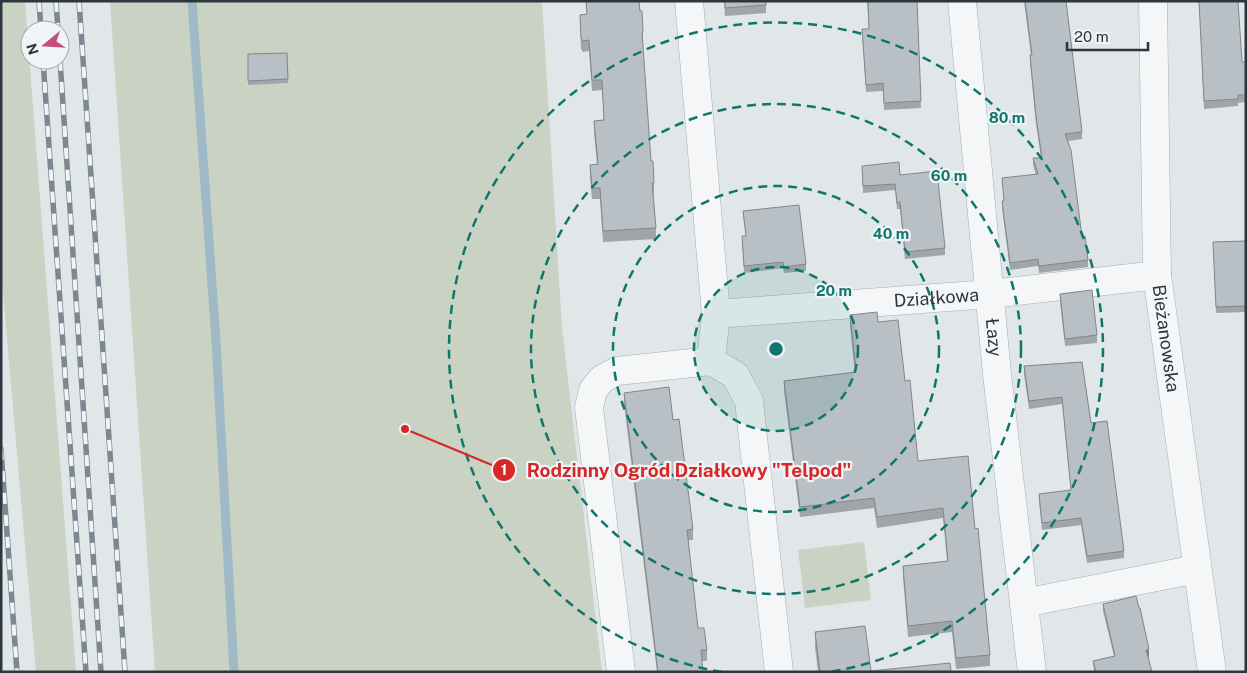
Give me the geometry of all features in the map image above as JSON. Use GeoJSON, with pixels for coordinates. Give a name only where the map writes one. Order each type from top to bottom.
{"type":"FeatureCollection","features":[{"type":"Feature","properties":{"kind":"street"},"geometry":{"type":"LineString","coordinates":[[689,1],[716,314],[711,361]]}},
{"type":"Feature","properties":{"kind":"street","name":"Łazy"},"geometry":{"type":"LineString","coordinates":[[962,1],[997,374],[1032,672]]}},
{"type":"Feature","properties":{"kind":"street","name":"Bieżanowska"},"geometry":{"type":"LineString","coordinates":[[1153,1],[1157,275],[1212,672]]}},
{"type":"Feature","properties":{"kind":"street","name":"Działkowa"},"geometry":{"type":"LineString","coordinates":[[716,314],[990,294],[1157,275]]}},
{"type":"Feature","properties":{"kind":"street"},"geometry":{"type":"LineString","coordinates":[[620,672],[589,408],[593,390],[602,378],[617,371],[711,361],[735,375],[749,401],[779,672]]}},
{"type":"Feature","properties":{"kind":"street"},"geometry":{"type":"LineString","coordinates":[[1024,603],[1197,569]]}},
{"type":"Feature","properties":{"kind":"green space"},"geometry":{"type":"Polygon","coordinates":[[[1,1],[25,1],[26,20],[20,20],[20,70],[30,70],[76,672],[36,672],[1,270],[1,1]]]}},
{"type":"Feature","properties":{"kind":"green space"},"geometry":{"type":"Polygon","coordinates":[[[110,1],[542,1],[562,328],[602,672],[155,672],[110,1]]]}},
{"type":"Feature","properties":{"kind":"green space"},"geometry":{"type":"Polygon","coordinates":[[[864,542],[871,600],[805,608],[798,550],[864,542]]]}},
{"type":"Feature","properties":{"kind":"building"},"geometry":{"type":"Polygon","coordinates":[[[586,1],[639,1],[640,11],[642,11],[656,228],[603,231],[600,188],[592,188],[590,165],[598,164],[594,121],[604,120],[602,80],[592,80],[589,40],[583,41],[581,38],[580,15],[587,14],[586,1]]]}},
{"type":"Feature","properties":{"kind":"building"},"geometry":{"type":"Polygon","coordinates":[[[725,1],[766,1],[766,5],[725,8],[725,1]]]}},
{"type":"Feature","properties":{"kind":"building"},"geometry":{"type":"Polygon","coordinates":[[[868,1],[917,1],[921,101],[884,103],[883,83],[866,85],[862,29],[869,29],[868,1]]]}},
{"type":"Feature","properties":{"kind":"building"},"geometry":{"type":"Polygon","coordinates":[[[1025,1],[1066,1],[1082,132],[1065,134],[1071,150],[1082,237],[1085,236],[1088,260],[1039,266],[1038,259],[1010,263],[1002,201],[1004,201],[1002,178],[1038,174],[1033,158],[1042,158],[1036,117],[1030,55],[1032,55],[1025,1]]]}},
{"type":"Feature","properties":{"kind":"building"},"geometry":{"type":"Polygon","coordinates":[[[1199,1],[1238,1],[1242,62],[1246,62],[1246,95],[1238,95],[1238,99],[1204,101],[1199,1]]]}},
{"type":"Feature","properties":{"kind":"building"},"geometry":{"type":"Polygon","coordinates":[[[287,53],[288,79],[248,81],[248,54],[287,53]]]}},
{"type":"Feature","properties":{"kind":"building"},"geometry":{"type":"Polygon","coordinates":[[[899,162],[900,175],[937,171],[945,248],[905,252],[900,202],[897,203],[895,184],[863,186],[862,166],[899,162]]]}},
{"type":"Feature","properties":{"kind":"building"},"geometry":{"type":"Polygon","coordinates":[[[799,205],[806,264],[784,267],[783,262],[744,266],[742,236],[746,236],[743,211],[799,205]]]}},
{"type":"Feature","properties":{"kind":"building"},"geometry":{"type":"Polygon","coordinates":[[[1246,241],[1246,306],[1216,307],[1213,242],[1246,241]]]}},
{"type":"Feature","properties":{"kind":"building"},"geometry":{"type":"Polygon","coordinates":[[[1092,290],[1097,335],[1065,339],[1060,294],[1092,290]]]}},
{"type":"Feature","properties":{"kind":"building"},"geometry":{"type":"Polygon","coordinates":[[[877,312],[878,322],[898,320],[905,381],[910,380],[918,461],[968,456],[975,529],[978,528],[990,655],[956,658],[952,621],[908,626],[903,566],[948,561],[943,508],[877,517],[874,498],[800,507],[784,381],[856,372],[850,315],[877,312]]]}},
{"type":"Feature","properties":{"kind":"building"},"geometry":{"type":"Polygon","coordinates":[[[1082,362],[1091,423],[1107,421],[1124,551],[1087,556],[1081,518],[1042,523],[1039,494],[1071,490],[1062,397],[1029,401],[1024,366],[1082,362]]]}},
{"type":"Feature","properties":{"kind":"building"},"geometry":{"type":"Polygon","coordinates":[[[669,387],[673,420],[679,419],[693,529],[687,530],[698,628],[704,628],[707,650],[701,650],[703,672],[658,672],[624,393],[669,387]]]}},
{"type":"Feature","properties":{"kind":"building"},"geometry":{"type":"Polygon","coordinates":[[[1136,596],[1149,649],[1146,650],[1152,672],[1096,672],[1093,661],[1115,656],[1103,604],[1136,596]]]}},
{"type":"Feature","properties":{"kind":"building"},"geometry":{"type":"Polygon","coordinates":[[[865,626],[871,671],[950,663],[951,672],[820,672],[815,632],[865,626]]]}},
{"type":"Feature","properties":{"kind":"waterway"},"geometry":{"type":"LineString","coordinates":[[192,1],[216,341],[234,672]]}},
{"type":"Feature","properties":{"kind":"railway"},"geometry":{"type":"LineString","coordinates":[[39,1],[40,20]]}},
{"type":"Feature","properties":{"kind":"railway"},"geometry":{"type":"LineString","coordinates":[[56,1],[57,20]]}},
{"type":"Feature","properties":{"kind":"railway"},"geometry":{"type":"LineString","coordinates":[[79,1],[125,672]]}},
{"type":"Feature","properties":{"kind":"railway"},"geometry":{"type":"LineString","coordinates":[[44,70],[86,672]]}},
{"type":"Feature","properties":{"kind":"railway"},"geometry":{"type":"LineString","coordinates":[[61,70],[101,672]]}},
{"type":"Feature","properties":{"kind":"railway"},"geometry":{"type":"LineString","coordinates":[[1,449],[17,672]]}},
{"type":"Feature","properties":{"kind":"place","name":"Rodzinny Ogród Działkowy \"Telpod\""},"geometry":{"type":"Point","coordinates":[405,429]}}]}
